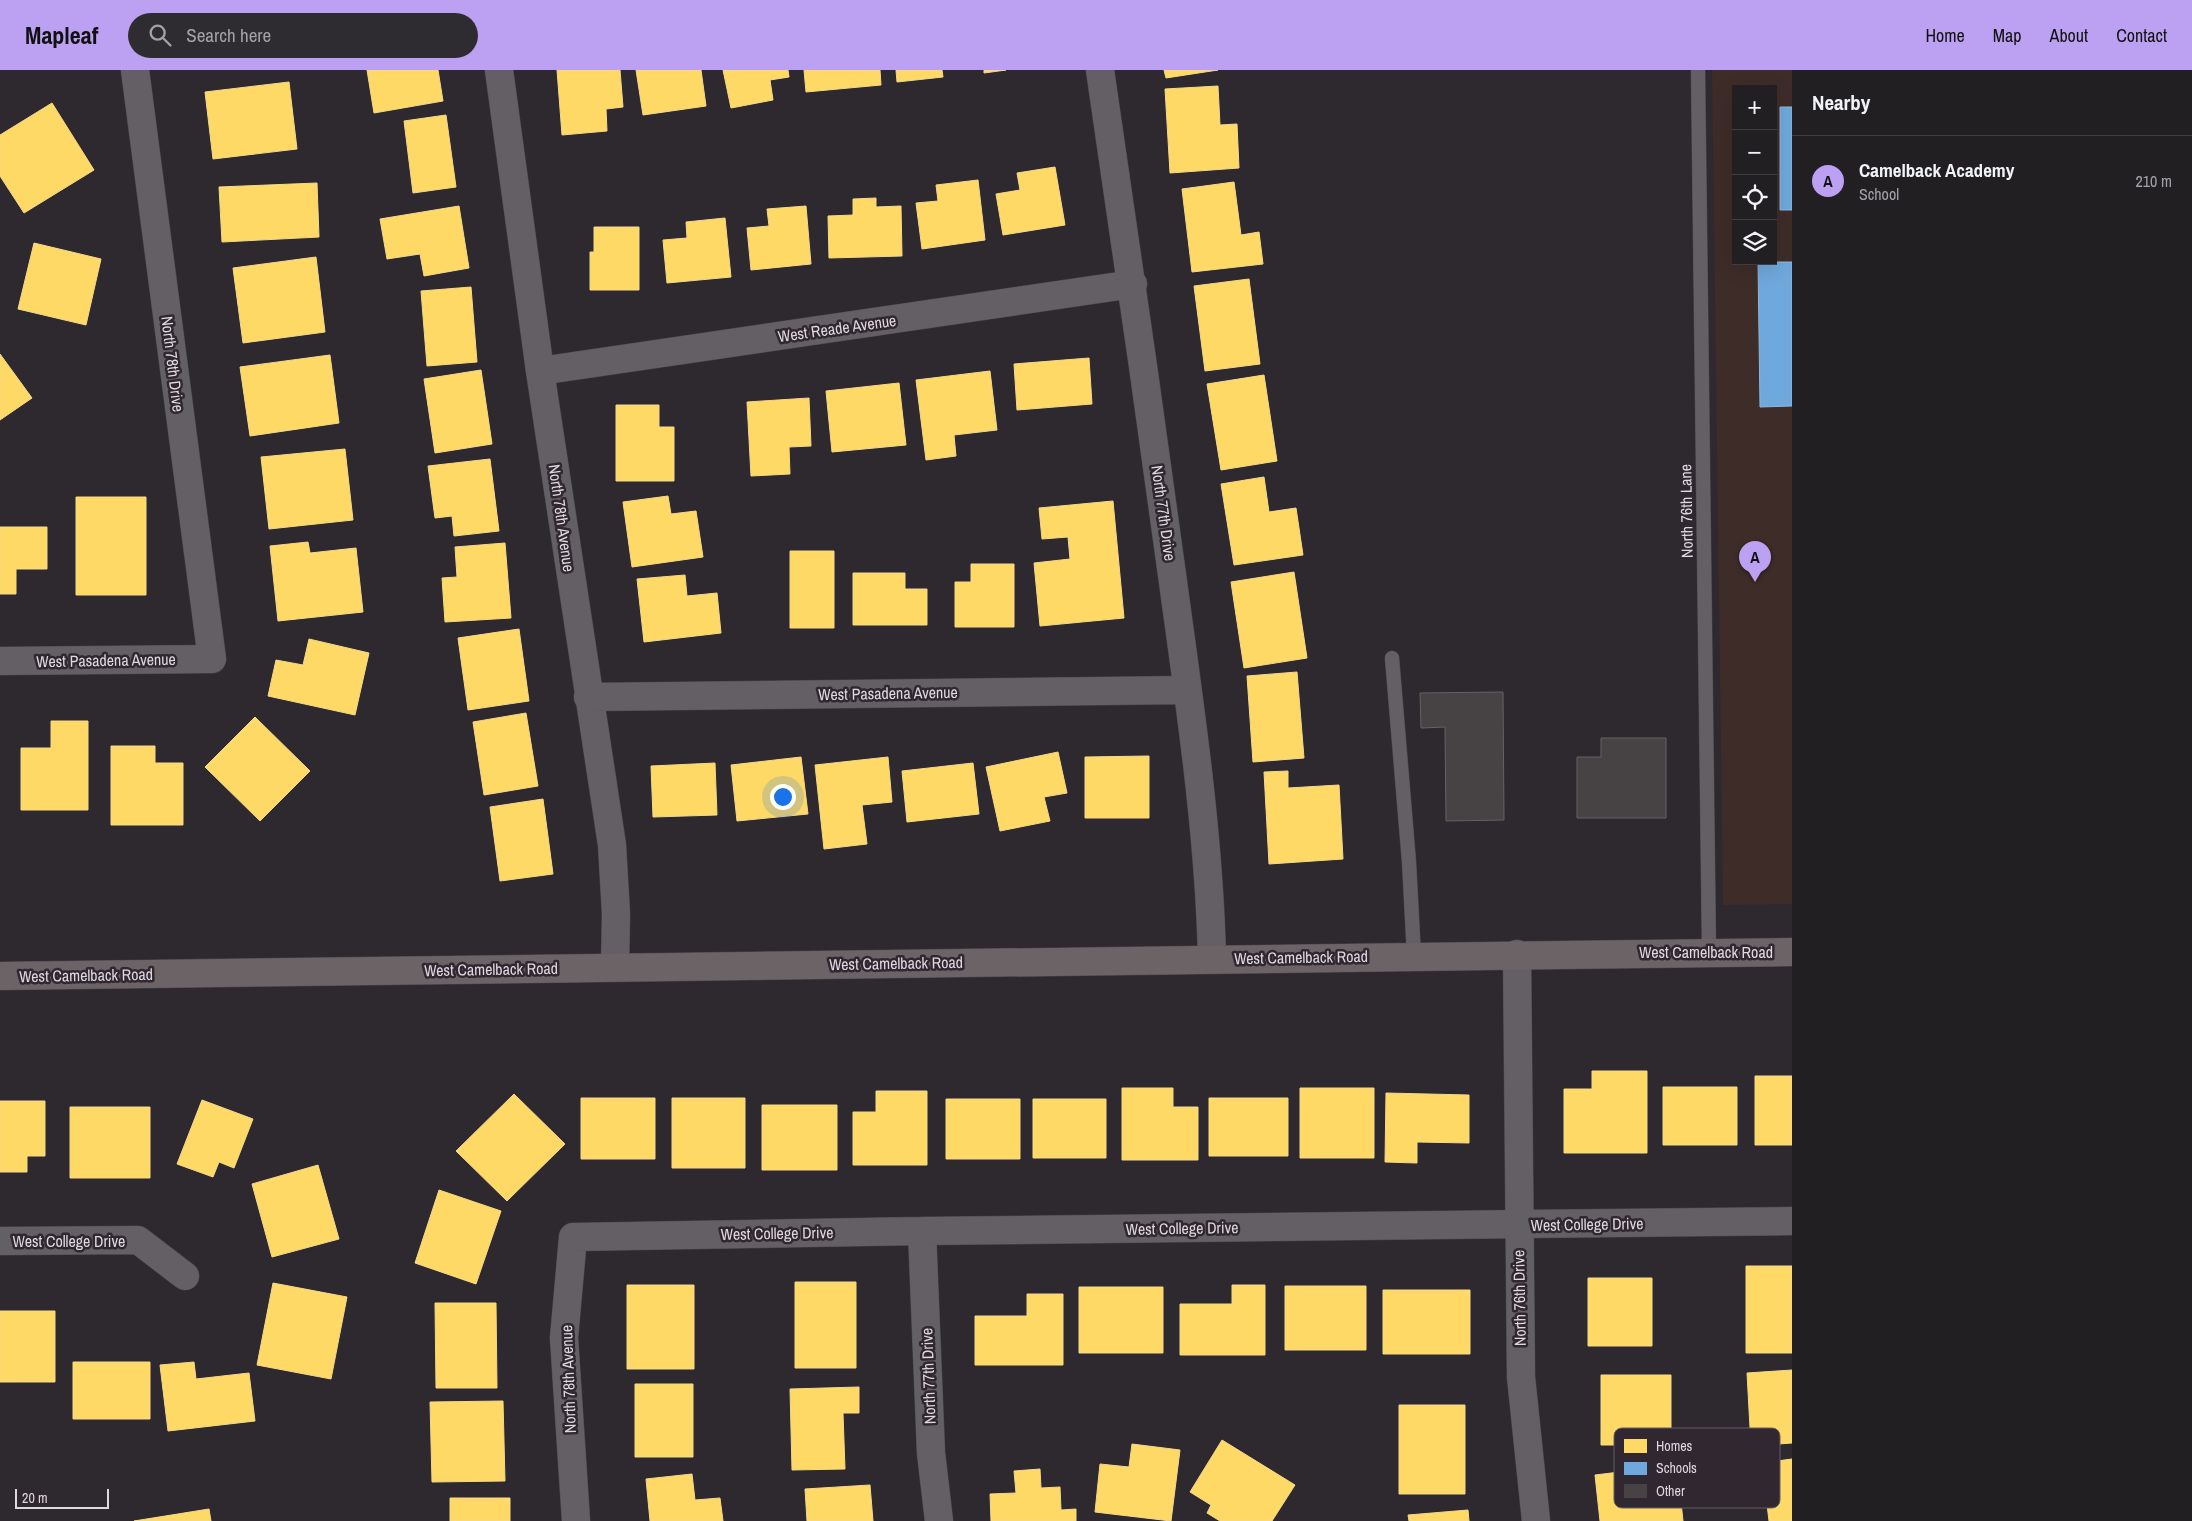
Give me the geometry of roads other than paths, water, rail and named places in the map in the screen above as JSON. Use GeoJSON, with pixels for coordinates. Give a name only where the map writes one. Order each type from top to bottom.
{"type":"FeatureCollection","features":[{"type":"Feature","properties":{"kind":"main road","name":"West Camelback Road"},"geometry":{"type":"LineString","coordinates":[[0,976],[1710,951],[1792,952]]}},
{"type":"Feature","properties":{"kind":"street","name":"North 78th Drive"},"geometry":{"type":"LineString","coordinates":[[135,70],[212,658]]}},
{"type":"Feature","properties":{"kind":"street","name":"North 78th Avenue"},"geometry":{"type":"LineString","coordinates":[[499,70],[540,372],[612,845],[616,914],[615,967]]}},
{"type":"Feature","properties":{"kind":"street","name":"North 77th Drive"},"geometry":{"type":"LineString","coordinates":[[1100,70],[1133,284],[1188,690],[1207,854],[1212,958]]}},
{"type":"Feature","properties":{"kind":"street","name":"West Reade Avenue"},"geometry":{"type":"LineString","coordinates":[[540,372],[1133,284]]}},
{"type":"Feature","properties":{"kind":"street","name":"West Pasadena Avenue"},"geometry":{"type":"LineString","coordinates":[[0,661],[212,658]]}},
{"type":"Feature","properties":{"kind":"street","name":"West Pasadena Avenue"},"geometry":{"type":"LineString","coordinates":[[588,697],[1188,690]]}},
{"type":"Feature","properties":{"kind":"street","name":"North 76th Drive"},"geometry":{"type":"LineString","coordinates":[[1517,954],[1518,1225],[1521,1377],[1536,1521]]}},
{"type":"Feature","properties":{"kind":"street","name":"West College Drive"},"geometry":{"type":"LineString","coordinates":[[573,1237],[1792,1221]]}},
{"type":"Feature","properties":{"kind":"street","name":"North 77th Drive"},"geometry":{"type":"LineString","coordinates":[[922,1231],[931,1454],[939,1521]]}},
{"type":"Feature","properties":{"kind":"street","name":"North 78th Avenue"},"geometry":{"type":"LineString","coordinates":[[573,1237],[564,1338],[576,1521]]}},
{"type":"Feature","properties":{"kind":"street","name":"West College Drive"},"geometry":{"type":"LineString","coordinates":[[0,1241],[138,1240],[185,1276]]}},
{"type":"Feature","properties":{"kind":"lane","name":"North 76th Lane"},"geometry":{"type":"LineString","coordinates":[[1698,70],[1710,951]]}},
{"type":"Feature","properties":{"kind":"lane"},"geometry":{"type":"LineString","coordinates":[[1392,658],[1409,862],[1414,956]]}},
{"type":"Feature","properties":{"kind":"place","name":"Camelback Academy"},"geometry":{"type":"Point","coordinates":[1755,582]}}]}
